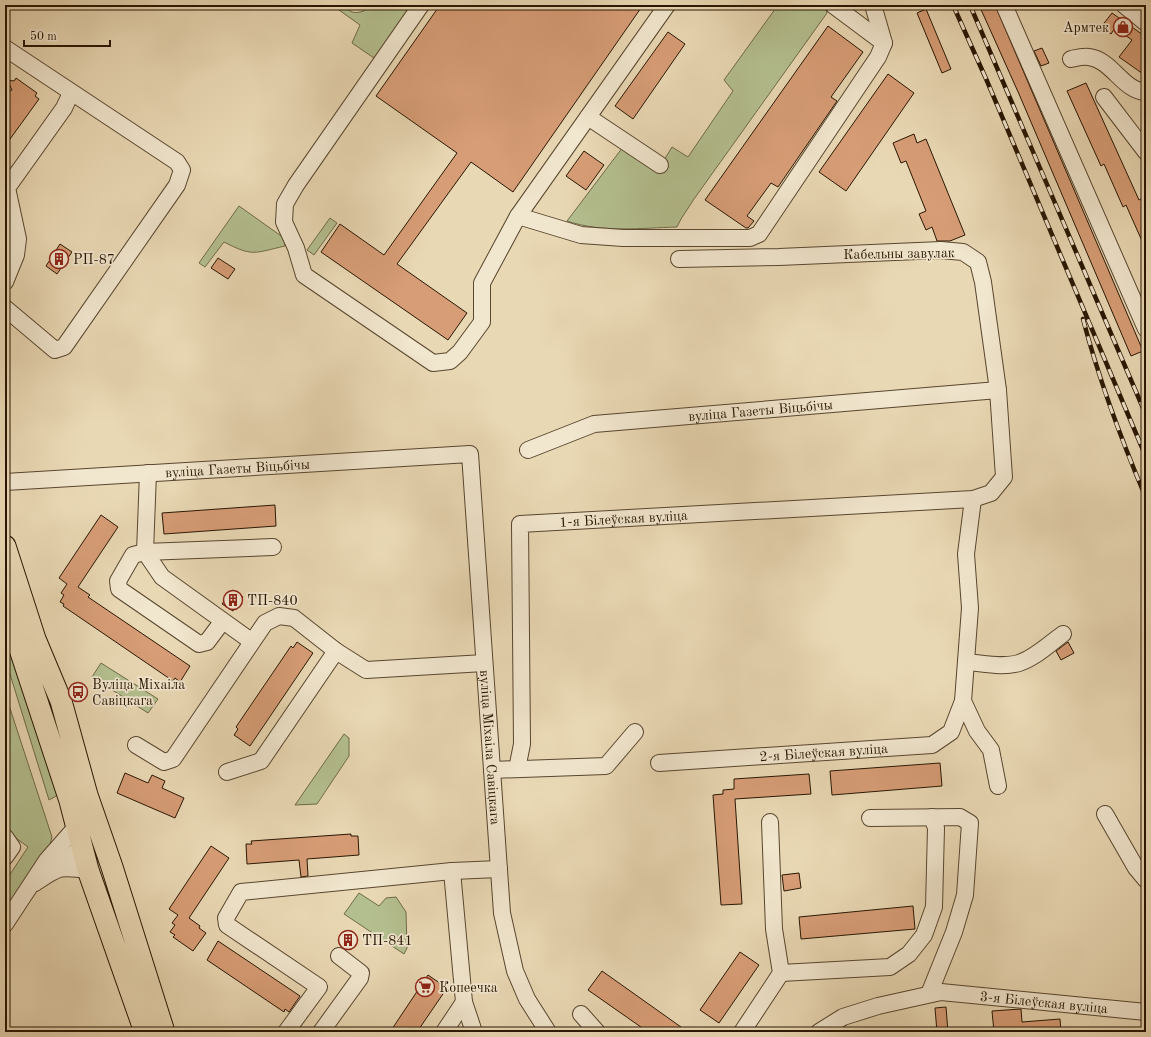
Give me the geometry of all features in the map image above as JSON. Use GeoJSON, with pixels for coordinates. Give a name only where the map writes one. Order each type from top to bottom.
{"type":"FeatureCollection","features":[{"type":"Feature","properties":{"kind":"main road"},"geometry":{"type":"LineString","coordinates":[[5,546],[35,639],[61,701],[87,795],[164,1032]]}},
{"type":"Feature","properties":{"kind":"main road"},"geometry":{"type":"LineString","coordinates":[[5,604],[79,836],[88,870],[145,1032]]}},
{"type":"Feature","properties":{"kind":"main road"},"geometry":{"type":"LineString","coordinates":[[79,836],[101,838]]}},
{"type":"Feature","properties":{"kind":"street"},"geometry":{"type":"LineString","coordinates":[[421,5],[296,185],[285,204],[284,222],[296,248],[304,275],[433,364],[450,361],[460,352],[482,322],[482,283],[518,216],[667,5]]}},
{"type":"Feature","properties":{"kind":"street"},"geometry":{"type":"LineString","coordinates":[[834,5],[884,43]]}},
{"type":"Feature","properties":{"kind":"street"},"geometry":{"type":"LineString","coordinates":[[518,216],[581,235],[623,238],[750,238],[759,234],[878,57],[884,43],[872,5]]}},
{"type":"Feature","properties":{"kind":"street"},"geometry":{"type":"LineString","coordinates":[[1004,5],[1146,329]]}},
{"type":"Feature","properties":{"kind":"street"},"geometry":{"type":"LineString","coordinates":[[1124,5],[1146,23]]}},
{"type":"Feature","properties":{"kind":"street"},"geometry":{"type":"LineString","coordinates":[[5,48],[177,162],[182,170],[177,185],[64,347],[55,350],[5,308]]}},
{"type":"Feature","properties":{"kind":"street"},"geometry":{"type":"LineString","coordinates":[[1070,59],[1088,57],[1099,60],[1137,92],[1146,92]]}},
{"type":"Feature","properties":{"kind":"street"},"geometry":{"type":"LineString","coordinates":[[5,282],[16,255],[18,238],[7,188],[64,108],[71,93]]}},
{"type":"Feature","properties":{"kind":"street"},"geometry":{"type":"LineString","coordinates":[[1104,97],[1146,152]]}},
{"type":"Feature","properties":{"kind":"street"},"geometry":{"type":"LineString","coordinates":[[588,117],[660,165]]}},
{"type":"Feature","properties":{"kind":"street","name":"Кабельны завулак"},"geometry":{"type":"LineString","coordinates":[[678,259],[779,257],[941,250],[963,252],[978,262],[983,282],[998,390],[1004,478],[991,493],[973,499]]}},
{"type":"Feature","properties":{"kind":"street","name":"вуліца Газеты Віцьбічы"},"geometry":{"type":"LineString","coordinates":[[528,450],[594,424],[998,390]]}},
{"type":"Feature","properties":{"kind":"street","name":"вуліца Газеты Віцьбічы"},"geometry":{"type":"LineString","coordinates":[[5,482],[470,454]]}},
{"type":"Feature","properties":{"kind":"street","name":"вуліца Міхаіла Савіцкага"},"geometry":{"type":"LineString","coordinates":[[470,454],[502,913],[515,971],[527,999],[548,1032]]}},
{"type":"Feature","properties":{"kind":"street"},"geometry":{"type":"LineString","coordinates":[[148,473],[145,552],[162,578],[222,622],[252,641]]}},
{"type":"Feature","properties":{"kind":"street"},"geometry":{"type":"LineString","coordinates":[[973,499],[966,554],[970,608],[963,701],[977,731],[991,750],[998,786]]}},
{"type":"Feature","properties":{"kind":"street","name":"1-я Білеўская вуліца"},"geometry":{"type":"LineString","coordinates":[[517,769],[522,744],[520,524],[973,499]]}},
{"type":"Feature","properties":{"kind":"street"},"geometry":{"type":"LineString","coordinates":[[222,622],[207,642],[199,644],[119,589],[118,581],[133,555],[145,552],[273,547]]}},
{"type":"Feature","properties":{"kind":"street"},"geometry":{"type":"LineString","coordinates":[[136,745],[164,762],[173,759],[265,623],[279,616],[294,618],[336,651],[366,670],[484,663]]}},
{"type":"Feature","properties":{"kind":"street"},"geometry":{"type":"LineString","coordinates":[[966,662],[1004,665],[1018,663],[1030,657],[1063,634]]}},
{"type":"Feature","properties":{"kind":"street"},"geometry":{"type":"LineString","coordinates":[[227,772],[261,762],[336,651]]}},
{"type":"Feature","properties":{"kind":"street","name":"2-я Білеўская вуліца"},"geometry":{"type":"LineString","coordinates":[[659,763],[932,745],[951,732],[963,701]]}},
{"type":"Feature","properties":{"kind":"street"},"geometry":{"type":"LineString","coordinates":[[492,770],[606,766],[635,732]]}},
{"type":"Feature","properties":{"kind":"street"},"geometry":{"type":"LineString","coordinates":[[1105,814],[1136,868],[1146,880]]}},
{"type":"Feature","properties":{"kind":"street"},"geometry":{"type":"LineString","coordinates":[[870,818],[960,816],[970,823],[965,895],[935,993]]}},
{"type":"Feature","properties":{"kind":"street"},"geometry":{"type":"LineString","coordinates":[[781,973],[890,967],[909,954],[924,935],[934,907],[936,828],[932,817]]}},
{"type":"Feature","properties":{"kind":"street"},"geometry":{"type":"LineString","coordinates":[[742,1032],[781,973],[774,929],[770,822]]}},
{"type":"Feature","properties":{"kind":"street"},"geometry":{"type":"LineString","coordinates":[[5,924],[47,860],[60,845],[79,836]]}},
{"type":"Feature","properties":{"kind":"street"},"geometry":{"type":"LineString","coordinates":[[32,885],[56,869],[79,836]]}},
{"type":"Feature","properties":{"kind":"street"},"geometry":{"type":"LineString","coordinates":[[5,837],[12,847],[5,857]]}},
{"type":"Feature","properties":{"kind":"street"},"geometry":{"type":"LineString","coordinates":[[56,869],[68,868],[88,870]]}},
{"type":"Feature","properties":{"kind":"street"},"geometry":{"type":"LineString","coordinates":[[286,1032],[319,988],[227,925],[226,918],[241,892],[452,871],[499,869]]}},
{"type":"Feature","properties":{"kind":"street"},"geometry":{"type":"LineString","coordinates":[[452,871],[464,1002],[474,1032]]}},
{"type":"Feature","properties":{"kind":"street"},"geometry":{"type":"LineString","coordinates":[[321,1032],[360,978],[361,973],[339,956]]}},
{"type":"Feature","properties":{"kind":"street","name":"3-я Білеўская вуліца"},"geometry":{"type":"LineString","coordinates":[[819,1032],[843,1017],[878,1006],[935,993],[1146,1012]]}},
{"type":"Feature","properties":{"kind":"street"},"geometry":{"type":"LineString","coordinates":[[444,1032],[464,1002]]}},
{"type":"Feature","properties":{"kind":"street"},"geometry":{"type":"LineString","coordinates":[[581,1014],[597,1032]]}},
{"type":"Feature","properties":{"kind":"green space"},"geometry":{"type":"Polygon","coordinates":[[[332,5],[344,5],[348,10],[355,13],[364,11],[368,5],[414,5],[374,58],[352,43],[360,25],[332,5]]]}},
{"type":"Feature","properties":{"kind":"green space"},"geometry":{"type":"Polygon","coordinates":[[[778,5],[825,5],[827,13],[694,199],[677,227],[622,229],[580,225],[567,221],[629,139],[663,162],[672,147],[688,157],[733,91],[724,80],[778,5]]]}},
{"type":"Feature","properties":{"kind":"green space"},"geometry":{"type":"Polygon","coordinates":[[[239,206],[284,238],[285,246],[260,252],[248,252],[224,242],[205,267],[199,263],[239,206]]]}},
{"type":"Feature","properties":{"kind":"green space"},"geometry":{"type":"Polygon","coordinates":[[[330,218],[337,223],[314,255],[307,250],[330,218]]]}},
{"type":"Feature","properties":{"kind":"green space"},"geometry":{"type":"Polygon","coordinates":[[[5,621],[58,795],[49,800],[5,658],[5,621]]]}},
{"type":"Feature","properties":{"kind":"green space"},"geometry":{"type":"Polygon","coordinates":[[[101,663],[158,699],[148,713],[92,677],[101,663]]]}},
{"type":"Feature","properties":{"kind":"green space"},"geometry":{"type":"Polygon","coordinates":[[[5,693],[52,837],[49,848],[5,908],[5,882],[28,847],[5,830],[5,693]]]}},
{"type":"Feature","properties":{"kind":"green space"},"geometry":{"type":"Polygon","coordinates":[[[344,734],[349,738],[349,756],[317,804],[295,805],[344,734]]]}},
{"type":"Feature","properties":{"kind":"green space"},"geometry":{"type":"Polygon","coordinates":[[[359,893],[379,906],[386,898],[396,897],[406,912],[407,948],[404,954],[344,914],[359,893]]]}},
{"type":"Feature","properties":{"kind":"building"},"geometry":{"type":"Polygon","coordinates":[[[440,5],[643,5],[513,192],[471,162],[397,264],[467,313],[448,340],[321,252],[340,224],[384,255],[457,153],[376,96],[440,5]]]}},
{"type":"Feature","properties":{"kind":"building"},"geometry":{"type":"Polygon","coordinates":[[[979,5],[995,5],[1143,351],[1131,356],[1019,94],[979,5]]]}},
{"type":"Feature","properties":{"kind":"building"},"geometry":{"type":"Polygon","coordinates":[[[926,9],[951,69],[942,73],[917,13],[926,9]]]}},
{"type":"Feature","properties":{"kind":"building"},"geometry":{"type":"Polygon","coordinates":[[[1112,13],[1146,37],[1146,76],[1119,57],[1132,40],[1115,28],[1111,34],[1101,27],[1112,13]]]}},
{"type":"Feature","properties":{"kind":"building"},"geometry":{"type":"Polygon","coordinates":[[[828,26],[863,52],[831,97],[837,101],[778,187],[771,183],[747,216],[754,221],[748,228],[746,228],[705,200],[828,26]]]}},
{"type":"Feature","properties":{"kind":"building"},"geometry":{"type":"Polygon","coordinates":[[[668,32],[685,44],[633,119],[615,106],[668,32]]]}},
{"type":"Feature","properties":{"kind":"building"},"geometry":{"type":"Polygon","coordinates":[[[1042,48],[1049,63],[1041,66],[1034,51],[1042,48]]]}},
{"type":"Feature","properties":{"kind":"building"},"geometry":{"type":"Polygon","coordinates":[[[888,74],[914,93],[846,191],[819,172],[888,74]]]}},
{"type":"Feature","properties":{"kind":"building"},"geometry":{"type":"Polygon","coordinates":[[[16,78],[37,93],[35,96],[39,99],[5,146],[5,92],[12,90],[7,80],[14,81],[16,78]]]}},
{"type":"Feature","properties":{"kind":"building"},"geometry":{"type":"Polygon","coordinates":[[[1086,83],[1139,200],[1143,198],[1146,204],[1146,250],[1126,205],[1123,207],[1104,164],[1101,166],[1067,91],[1086,83]]]}},
{"type":"Feature","properties":{"kind":"building"},"geometry":{"type":"Polygon","coordinates":[[[914,134],[917,143],[926,139],[965,235],[950,241],[937,241],[932,227],[926,230],[919,214],[926,211],[906,161],[901,163],[893,143],[914,134]]]}},
{"type":"Feature","properties":{"kind":"building"},"geometry":{"type":"Polygon","coordinates":[[[584,151],[604,165],[586,190],[566,176],[584,151]]]}},
{"type":"Feature","properties":{"kind":"building","name":"РП-87"},"geometry":{"type":"Polygon","coordinates":[[[60,244],[72,252],[57,274],[46,266],[60,244]]]}},
{"type":"Feature","properties":{"kind":"building"},"geometry":{"type":"Polygon","coordinates":[[[218,258],[235,269],[228,279],[211,268],[218,258]]]}},
{"type":"Feature","properties":{"kind":"building"},"geometry":{"type":"Polygon","coordinates":[[[275,505],[276,526],[164,534],[162,513],[275,505]]]}},
{"type":"Feature","properties":{"kind":"building"},"geometry":{"type":"Polygon","coordinates":[[[101,515],[118,527],[78,587],[90,595],[88,597],[190,666],[180,682],[175,678],[173,681],[63,606],[64,604],[60,602],[64,595],[61,593],[67,584],[59,578],[101,515]]]}},
{"type":"Feature","properties":{"kind":"building","name":"ТП-840"},"geometry":{"type":"Polygon","coordinates":[[[232,590],[243,597],[233,611],[222,604],[232,590]]]}},
{"type":"Feature","properties":{"kind":"building"},"geometry":{"type":"Polygon","coordinates":[[[297,642],[313,653],[250,746],[234,735],[238,729],[236,727],[291,646],[293,648],[297,642]]]}},
{"type":"Feature","properties":{"kind":"building"},"geometry":{"type":"Polygon","coordinates":[[[1068,642],[1074,653],[1061,660],[1056,651],[1068,642]]]}},
{"type":"Feature","properties":{"kind":"building"},"geometry":{"type":"Polygon","coordinates":[[[940,763],[942,786],[832,795],[830,771],[940,763]]]}},
{"type":"Feature","properties":{"kind":"building"},"geometry":{"type":"Polygon","coordinates":[[[125,773],[148,783],[152,775],[165,781],[162,788],[184,798],[175,818],[117,793],[125,773]]]}},
{"type":"Feature","properties":{"kind":"building"},"geometry":{"type":"Polygon","coordinates":[[[809,774],[811,794],[735,799],[742,904],[721,905],[713,795],[723,794],[723,790],[734,789],[734,779],[809,774]]]}},
{"type":"Feature","properties":{"kind":"building"},"geometry":{"type":"Polygon","coordinates":[[[351,834],[351,836],[358,836],[359,855],[307,859],[308,876],[301,877],[299,860],[247,864],[246,844],[252,844],[251,841],[351,834]]]}},
{"type":"Feature","properties":{"kind":"building"},"geometry":{"type":"Polygon","coordinates":[[[211,846],[229,858],[189,918],[200,926],[199,928],[206,933],[193,951],[173,937],[175,935],[170,932],[175,925],[172,923],[178,915],[169,909],[211,846]]]}},
{"type":"Feature","properties":{"kind":"building"},"geometry":{"type":"Polygon","coordinates":[[[799,873],[801,888],[784,891],[782,875],[799,873]]]}},
{"type":"Feature","properties":{"kind":"building"},"geometry":{"type":"Polygon","coordinates":[[[913,906],[915,929],[801,939],[799,917],[913,906]]]}},
{"type":"Feature","properties":{"kind":"building","name":"ТП-841"},"geometry":{"type":"Polygon","coordinates":[[[346,931],[358,939],[350,950],[338,941],[346,931]]]}},
{"type":"Feature","properties":{"kind":"building"},"geometry":{"type":"Polygon","coordinates":[[[218,941],[300,996],[289,1012],[285,1009],[284,1012],[207,960],[218,941]]]}},
{"type":"Feature","properties":{"kind":"building"},"geometry":{"type":"Polygon","coordinates":[[[740,952],[759,965],[719,1023],[700,1010],[740,952]]]}},
{"type":"Feature","properties":{"kind":"building"},"geometry":{"type":"Polygon","coordinates":[[[602,971],[688,1032],[648,1032],[588,990],[602,971]]]}},
{"type":"Feature","properties":{"kind":"building"},"geometry":{"type":"Polygon","coordinates":[[[428,975],[447,988],[417,1032],[390,1032],[428,975]]]}},
{"type":"Feature","properties":{"kind":"building"},"geometry":{"type":"Polygon","coordinates":[[[946,1007],[948,1032],[937,1032],[935,1008],[946,1007]]]}},
{"type":"Feature","properties":{"kind":"building"},"geometry":{"type":"Polygon","coordinates":[[[1021,1009],[1022,1022],[1060,1019],[1061,1032],[994,1032],[992,1011],[1021,1009]]]}},
{"type":"Feature","properties":{"kind":"railway"},"geometry":{"type":"LineString","coordinates":[[953,5],[987,81],[1146,457]]}},
{"type":"Feature","properties":{"kind":"railway"},"geometry":{"type":"LineString","coordinates":[[970,5],[1146,415]]}},
{"type":"Feature","properties":{"kind":"railway"},"geometry":{"type":"LineString","coordinates":[[1083,319],[1111,409],[1146,498]]}},
{"type":"Feature","properties":{"kind":"place","name":"Армтек"},"geometry":{"type":"Point","coordinates":[1123,27]}},
{"type":"Feature","properties":{"kind":"place","name":"РП-87"},"geometry":{"type":"Point","coordinates":[59,259]}},
{"type":"Feature","properties":{"kind":"place","name":"ТП-840"},"geometry":{"type":"Point","coordinates":[233,600]}},
{"type":"Feature","properties":{"kind":"place","name":"Вуліца Міхаіла Савіцкага"},"geometry":{"type":"Point","coordinates":[78,692]}},
{"type":"Feature","properties":{"kind":"place","name":"ТП-841"},"geometry":{"type":"Point","coordinates":[348,940]}},
{"type":"Feature","properties":{"kind":"place","name":"Копеечка"},"geometry":{"type":"Point","coordinates":[425,987]}}]}
